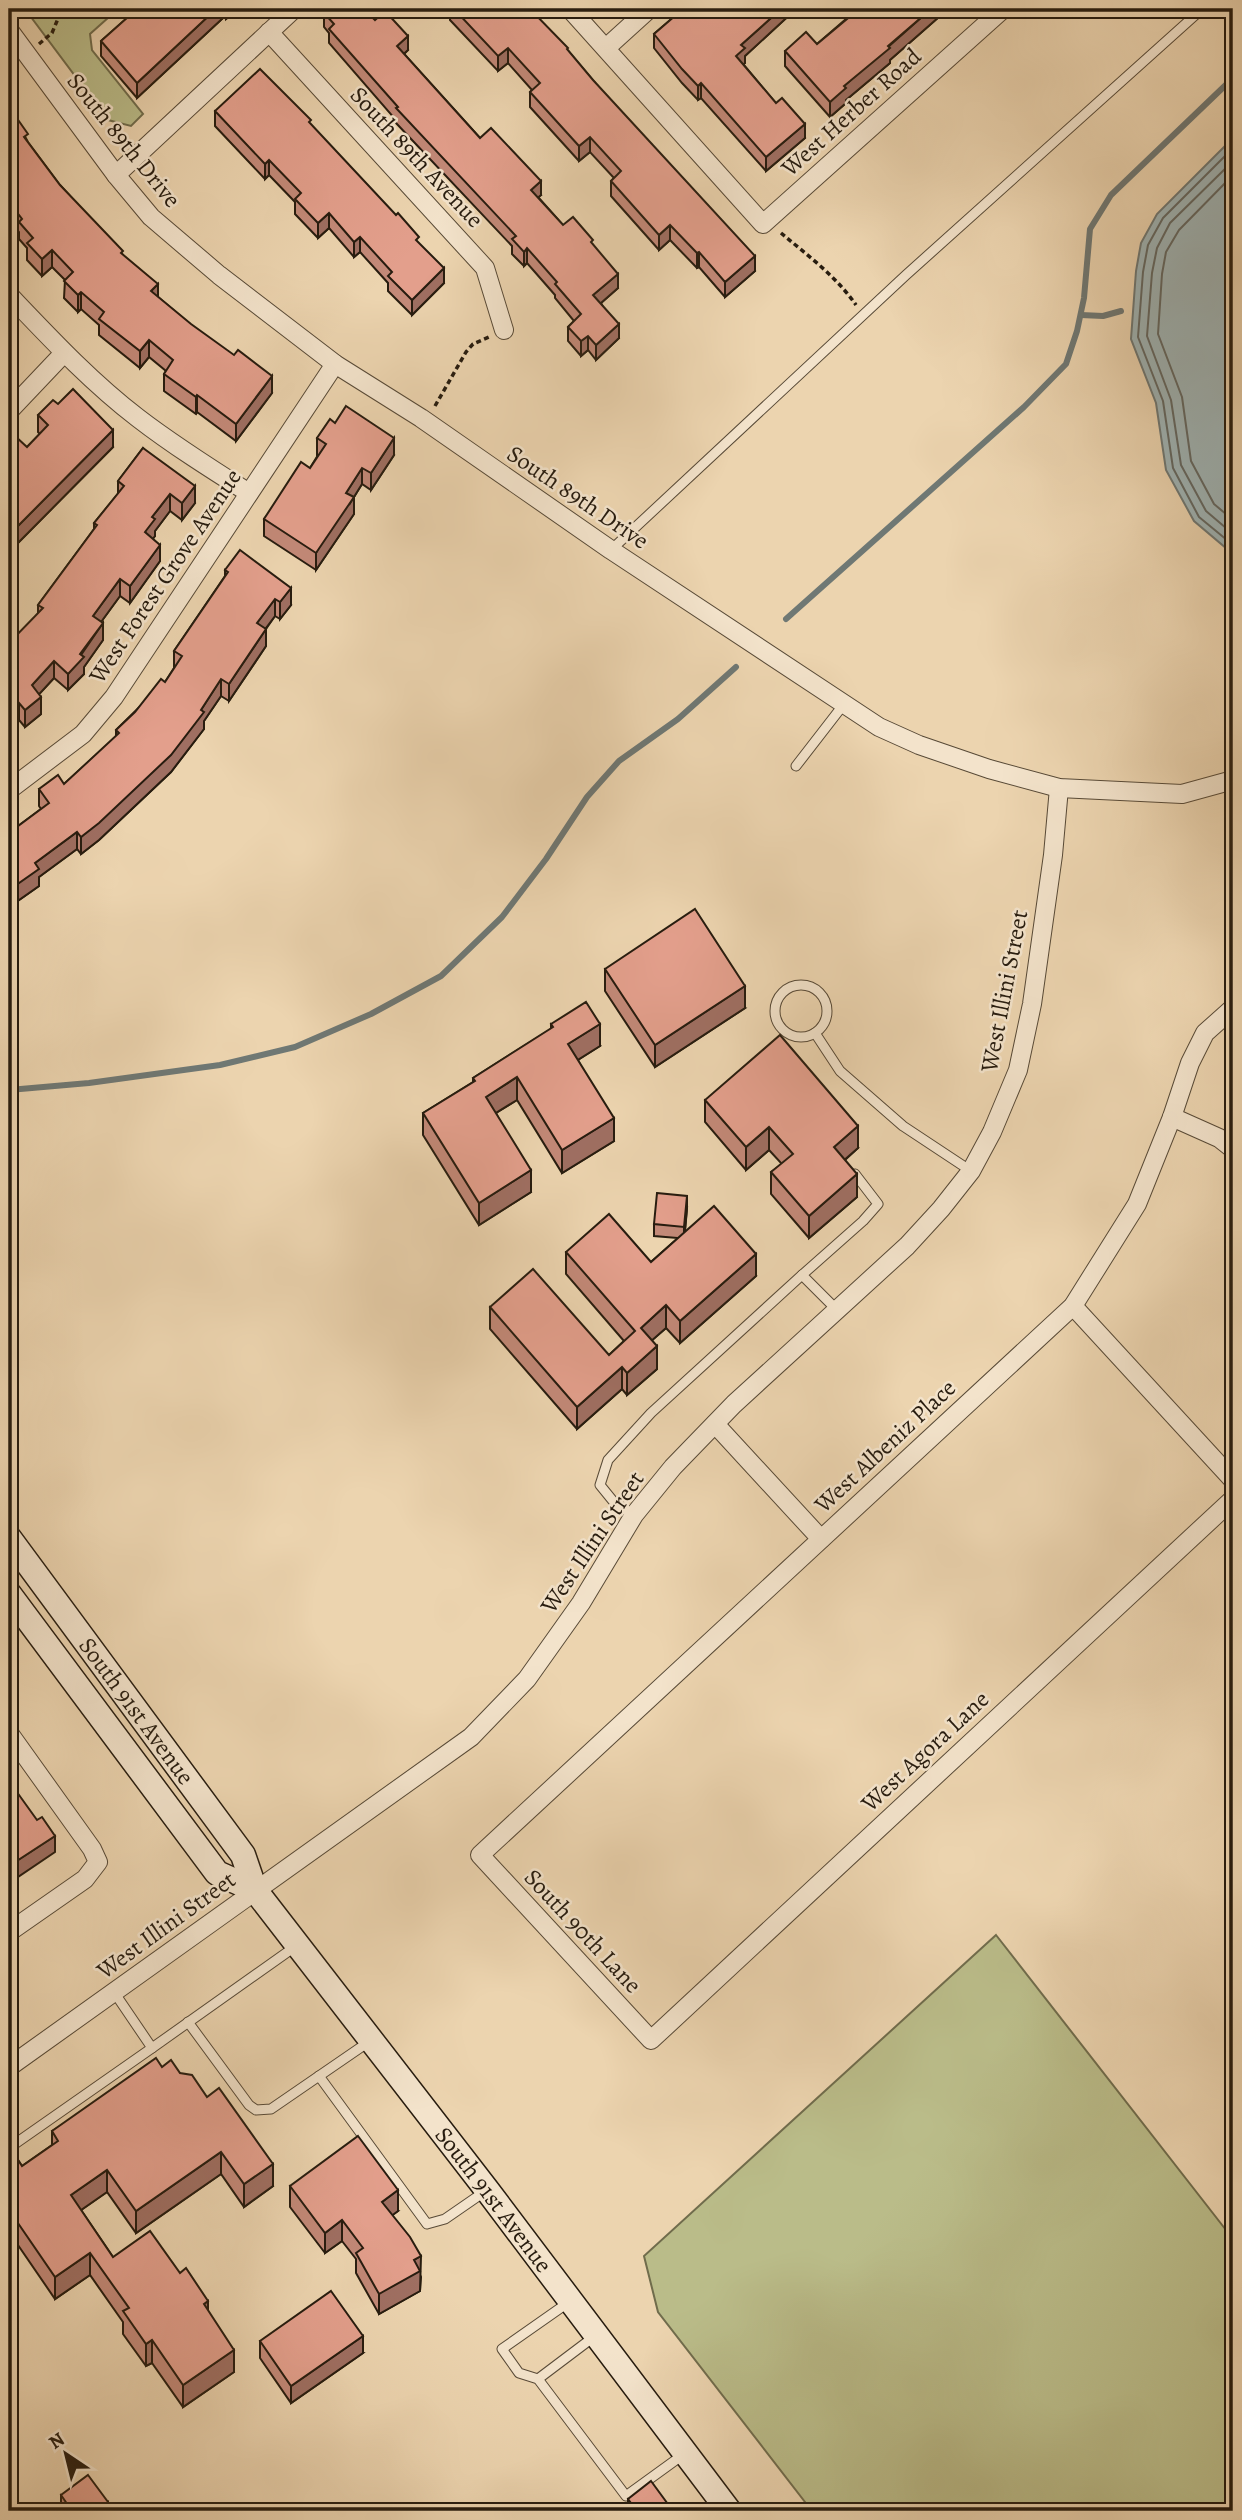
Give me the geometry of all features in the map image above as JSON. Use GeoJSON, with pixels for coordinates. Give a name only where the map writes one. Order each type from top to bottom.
{"type":"FeatureCollection","features":[{"type":"Feature","properties":{"kind":"main road","name":"South 91st Avenue"},"geometry":{"type":"LineString","coordinates":[[9,1538],[243,1855],[255,1890],[597,2334],[729,2511]]}},
{"type":"Feature","properties":{"kind":"main road","name":"South 91st Avenue"},"geometry":{"type":"LineString","coordinates":[[9,1594],[217,1873],[255,1890]]}},
{"type":"Feature","properties":{"kind":"street"},"geometry":{"type":"LineString","coordinates":[[116,175],[294,9]]}},
{"type":"Feature","properties":{"kind":"street"},"geometry":{"type":"LineString","coordinates":[[570,9],[763,224]]}},
{"type":"Feature","properties":{"kind":"street"},"geometry":{"type":"LineString","coordinates":[[606,48],[649,9]]}},
{"type":"Feature","properties":{"kind":"street","name":"West Herber Road"},"geometry":{"type":"LineString","coordinates":[[763,224],[1003,9]]}},
{"type":"Feature","properties":{"kind":"street","name":"South 89th Drive"},"geometry":{"type":"LineString","coordinates":[[9,30],[116,175],[151,217],[219,275],[335,364],[426,422],[611,550],[879,727],[919,745],[989,769],[1059,788],[1182,794],[1233,780]]}},
{"type":"Feature","properties":{"kind":"street","name":"South 89th Avenue"},"geometry":{"type":"LineString","coordinates":[[269,32],[485,268],[503,330]]}},
{"type":"Feature","properties":{"kind":"street"},"geometry":{"type":"LineString","coordinates":[[9,295],[64,353],[135,416],[194,459],[249,493]]}},
{"type":"Feature","properties":{"kind":"street"},"geometry":{"type":"LineString","coordinates":[[9,411],[64,353]]}},
{"type":"Feature","properties":{"kind":"street","name":"West Forest Grove Avenue"},"geometry":{"type":"LineString","coordinates":[[9,790],[83,734],[114,697],[335,364]]}},
{"type":"Feature","properties":{"kind":"street","name":"West Illini Street"},"geometry":{"type":"LineString","coordinates":[[9,2067],[471,1737],[527,1679],[581,1603],[634,1515],[673,1467],[775,1366],[907,1246],[941,1209],[971,1171],[992,1132],[1018,1070],[1032,1004],[1053,855],[1059,788]]}},
{"type":"Feature","properties":{"kind":"street","name":"West Albeniz Place"},"geometry":{"type":"LineString","coordinates":[[480,1855],[1073,1306],[1136,1204],[1172,1117],[1190,1063],[1205,1033],[1233,1008]]}},
{"type":"Feature","properties":{"kind":"street"},"geometry":{"type":"LineString","coordinates":[[1172,1117],[1219,1138],[1233,1149]]}},
{"type":"Feature","properties":{"kind":"street"},"geometry":{"type":"LineString","coordinates":[[1073,1306],[1233,1480]]}},
{"type":"Feature","properties":{"kind":"street"},"geometry":{"type":"LineString","coordinates":[[715,1424],[821,1539]]}},
{"type":"Feature","properties":{"kind":"street","name":"West Agora Lane"},"geometry":{"type":"LineString","coordinates":[[651,2040],[1233,1499]]}},
{"type":"Feature","properties":{"kind":"street"},"geometry":{"type":"LineString","coordinates":[[9,1733],[92,1849],[98,1862],[85,1879],[9,1932]]}},
{"type":"Feature","properties":{"kind":"street","name":"South 90th Lane"},"geometry":{"type":"LineString","coordinates":[[480,1855],[651,2040]]}},
{"type":"Feature","properties":{"kind":"lane"},"geometry":{"type":"LineString","coordinates":[[611,550],[863,316],[1202,9]]}},
{"type":"Feature","properties":{"kind":"lane"},"geometry":{"type":"LineString","coordinates":[[796,766],[844,704]]}},
{"type":"Feature","properties":{"kind":"lane"},"geometry":{"type":"LineString","coordinates":[[803,985],[818,991],[823,997],[827,1005],[825,1021],[815,1033],[798,1037],[782,1029],[775,1013],[776,1004],[787,989],[803,985]]}},
{"type":"Feature","properties":{"kind":"lane"},"geometry":{"type":"LineString","coordinates":[[815,1033],[840,1070],[851,1080],[903,1126],[971,1171]]}},
{"type":"Feature","properties":{"kind":"lane"},"geometry":{"type":"LineString","coordinates":[[634,1515],[613,1501],[600,1485],[608,1460],[651,1413],[863,1221],[878,1204],[855,1174]]}},
{"type":"Feature","properties":{"kind":"lane"},"geometry":{"type":"LineString","coordinates":[[803,1275],[838,1311]]}},
{"type":"Feature","properties":{"kind":"lane"},"geometry":{"type":"LineString","coordinates":[[9,2147],[297,1945]]}},
{"type":"Feature","properties":{"kind":"lane"},"geometry":{"type":"LineString","coordinates":[[114,1993],[152,2048]]}},
{"type":"Feature","properties":{"kind":"lane"},"geometry":{"type":"LineString","coordinates":[[188,2022],[249,2105],[256,2110],[271,2109],[371,2040]]}},
{"type":"Feature","properties":{"kind":"lane"},"geometry":{"type":"LineString","coordinates":[[319,2076],[427,2224],[445,2219],[487,2190]]}},
{"type":"Feature","properties":{"kind":"lane"},"geometry":{"type":"LineString","coordinates":[[571,2301],[502,2349],[519,2373],[538,2379],[626,2497],[686,2452]]}},
{"type":"Feature","properties":{"kind":"lane"},"geometry":{"type":"LineString","coordinates":[[538,2379],[597,2334]]}},
{"type":"Feature","properties":{"kind":"path"},"geometry":{"type":"LineString","coordinates":[[27,55],[52,33],[62,9]]}},
{"type":"Feature","properties":{"kind":"path"},"geometry":{"type":"LineString","coordinates":[[763,224],[781,233],[819,264],[848,293],[863,316]]}},
{"type":"Feature","properties":{"kind":"path"},"geometry":{"type":"LineString","coordinates":[[426,422],[456,366],[473,344],[503,330]]}},
{"type":"Feature","properties":{"kind":"green space"},"geometry":{"type":"Polygon","coordinates":[[[25,9],[118,9],[90,34],[92,50],[143,114],[131,126],[108,120],[25,9]]]}},
{"type":"Feature","properties":{"kind":"green space"},"geometry":{"type":"Polygon","coordinates":[[[996,1935],[1233,2239],[1233,2511],[812,2511],[658,2312],[644,2256],[996,1935]]]}},
{"type":"Feature","properties":{"kind":"water"},"geometry":{"type":"Polygon","coordinates":[[[1233,138],[1233,554],[1194,521],[1166,470],[1156,403],[1131,339],[1141,243],[1157,214],[1233,138]]]}},
{"type":"Feature","properties":{"kind":"building"},"geometry":{"type":"Polygon","coordinates":[[[137,9],[216,9],[137,83],[101,41],[137,9]]]}},
{"type":"Feature","properties":{"kind":"building"},"geometry":{"type":"Polygon","coordinates":[[[328,9],[364,9],[375,20],[385,11],[408,36],[397,46],[480,138],[491,128],[541,181],[531,190],[563,225],[573,217],[593,240],[591,242],[618,274],[593,295],[619,324],[596,345],[588,336],[581,341],[568,327],[581,314],[555,284],[557,282],[527,248],[524,252],[512,239],[516,236],[396,108],[398,107],[329,29],[334,24],[324,13],[328,9]]]}},
{"type":"Feature","properties":{"kind":"building"},"geometry":{"type":"Polygon","coordinates":[[[454,9],[530,9],[755,256],[725,282],[699,252],[670,225],[659,235],[611,181],[621,171],[590,137],[579,146],[530,92],[540,83],[508,48],[498,56],[454,9]]]}},
{"type":"Feature","properties":{"kind":"building"},"geometry":{"type":"Polygon","coordinates":[[[683,9],[781,9],[741,45],[745,48],[736,56],[776,103],[782,98],[805,124],[766,157],[701,83],[698,86],[682,69],[654,34],[683,9]]]}},
{"type":"Feature","properties":{"kind":"building"},"geometry":{"type":"Polygon","coordinates":[[[859,9],[931,9],[844,86],[846,88],[830,102],[785,51],[806,32],[817,44],[859,9]]]}},
{"type":"Feature","properties":{"kind":"building"},"geometry":{"type":"Polygon","coordinates":[[[260,69],[311,120],[309,122],[396,215],[398,213],[419,237],[416,240],[444,268],[412,300],[388,276],[392,272],[360,237],[354,242],[329,213],[318,223],[295,199],[301,193],[269,160],[265,164],[215,111],[260,69]]]}},
{"type":"Feature","properties":{"kind":"building"},"geometry":{"type":"Polygon","coordinates":[[[9,107],[28,134],[24,137],[60,185],[123,251],[121,253],[158,284],[151,291],[234,355],[238,350],[272,376],[236,424],[164,374],[173,360],[149,340],[140,351],[99,319],[104,312],[81,292],[78,295],[64,281],[73,272],[52,250],[42,259],[27,243],[33,238],[19,222],[22,219],[9,202],[9,107]]]}},
{"type":"Feature","properties":{"kind":"building"},"geometry":{"type":"Polygon","coordinates":[[[73,389],[113,430],[9,535],[9,443],[15,436],[27,447],[48,425],[38,415],[53,400],[58,404],[73,389]]]}},
{"type":"Feature","properties":{"kind":"building"},"geometry":{"type":"Polygon","coordinates":[[[346,406],[394,438],[371,473],[362,468],[346,493],[354,497],[316,553],[264,519],[301,462],[310,468],[326,444],[317,438],[330,419],[335,423],[346,406]]]}},
{"type":"Feature","properties":{"kind":"building"},"geometry":{"type":"Polygon","coordinates":[[[143,448],[195,486],[182,503],[170,494],[152,517],[155,519],[145,532],[160,545],[130,586],[120,579],[93,616],[103,623],[80,654],[84,657],[68,674],[54,661],[32,685],[41,697],[25,710],[19,703],[9,712],[9,643],[43,608],[38,605],[97,525],[94,523],[124,486],[118,481],[143,448]]]}},
{"type":"Feature","properties":{"kind":"building"},"geometry":{"type":"Polygon","coordinates":[[[240,550],[291,588],[280,602],[275,599],[257,623],[266,629],[229,684],[221,679],[201,710],[204,712],[171,755],[99,823],[81,837],[77,832],[35,863],[39,869],[9,890],[9,822],[14,829],[49,803],[39,789],[58,775],[64,784],[119,733],[116,730],[135,712],[161,679],[165,682],[182,656],[174,651],[240,550]]]}},
{"type":"Feature","properties":{"kind":"building"},"geometry":{"type":"Polygon","coordinates":[[[695,909],[745,986],[655,1045],[605,969],[695,909]]]}},
{"type":"Feature","properties":{"kind":"building"},"geometry":{"type":"Polygon","coordinates":[[[586,1002],[600,1024],[568,1044],[614,1118],[562,1150],[517,1077],[486,1097],[531,1170],[479,1203],[423,1113],[475,1081],[473,1078],[553,1027],[551,1024],[586,1002]]]}},
{"type":"Feature","properties":{"kind":"building"},"geometry":{"type":"Polygon","coordinates":[[[780,1035],[858,1126],[834,1147],[857,1174],[809,1216],[771,1172],[793,1154],[769,1127],[746,1147],[705,1100],[780,1035]]]}},
{"type":"Feature","properties":{"kind":"building"},"geometry":{"type":"Polygon","coordinates":[[[657,1193],[687,1196],[684,1227],[654,1224],[657,1193]]]}},
{"type":"Feature","properties":{"kind":"building"},"geometry":{"type":"Polygon","coordinates":[[[714,1206],[756,1254],[680,1321],[666,1305],[641,1328],[657,1346],[627,1373],[622,1367],[577,1407],[490,1307],[533,1269],[609,1355],[635,1331],[566,1252],[609,1214],[651,1262],[714,1206]]]}},
{"type":"Feature","properties":{"kind":"building"},"geometry":{"type":"Polygon","coordinates":[[[9,1781],[37,1820],[42,1817],[55,1836],[9,1866],[9,1781]]]}},
{"type":"Feature","properties":{"kind":"building"},"geometry":{"type":"Polygon","coordinates":[[[156,2058],[162,2067],[171,2060],[180,2073],[192,2075],[207,2097],[219,2088],[273,2164],[244,2184],[221,2152],[136,2211],[107,2170],[71,2195],[113,2257],[150,2231],[180,2273],[186,2268],[208,2301],[204,2304],[234,2350],[183,2385],[152,2340],[146,2344],[123,2311],[129,2308],[90,2253],[55,2277],[9,2210],[9,2146],[22,2166],[58,2141],[52,2131],[156,2058]]]}},
{"type":"Feature","properties":{"kind":"building"},"geometry":{"type":"Polygon","coordinates":[[[358,2136],[398,2190],[382,2202],[410,2237],[421,2256],[414,2260],[420,2271],[379,2294],[356,2253],[363,2248],[342,2220],[325,2233],[290,2186],[358,2136]]]}},
{"type":"Feature","properties":{"kind":"building"},"geometry":{"type":"Polygon","coordinates":[[[331,2291],[363,2336],[291,2386],[260,2341],[331,2291]]]}},
{"type":"Feature","properties":{"kind":"building"},"geometry":{"type":"Polygon","coordinates":[[[88,2475],[108,2502],[96,2511],[72,2511],[61,2495],[88,2475]]]}},
{"type":"Feature","properties":{"kind":"building"},"geometry":{"type":"Polygon","coordinates":[[[651,2481],[673,2511],[637,2511],[628,2499],[651,2481]]]}},
{"type":"Feature","properties":{"kind":"waterway"},"geometry":{"type":"LineString","coordinates":[[786,619],[1024,407],[1066,364],[1084,298],[1090,229],[1111,195],[1233,78]]}},
{"type":"Feature","properties":{"kind":"waterway"},"geometry":{"type":"LineString","coordinates":[[1081,315],[1103,316],[1121,311]]}},
{"type":"Feature","properties":{"kind":"waterway"},"geometry":{"type":"LineString","coordinates":[[9,1090],[89,1083],[220,1065],[295,1047],[371,1014],[441,976],[502,917],[546,859],[587,797],[619,761],[678,719],[736,667]]}}]}
